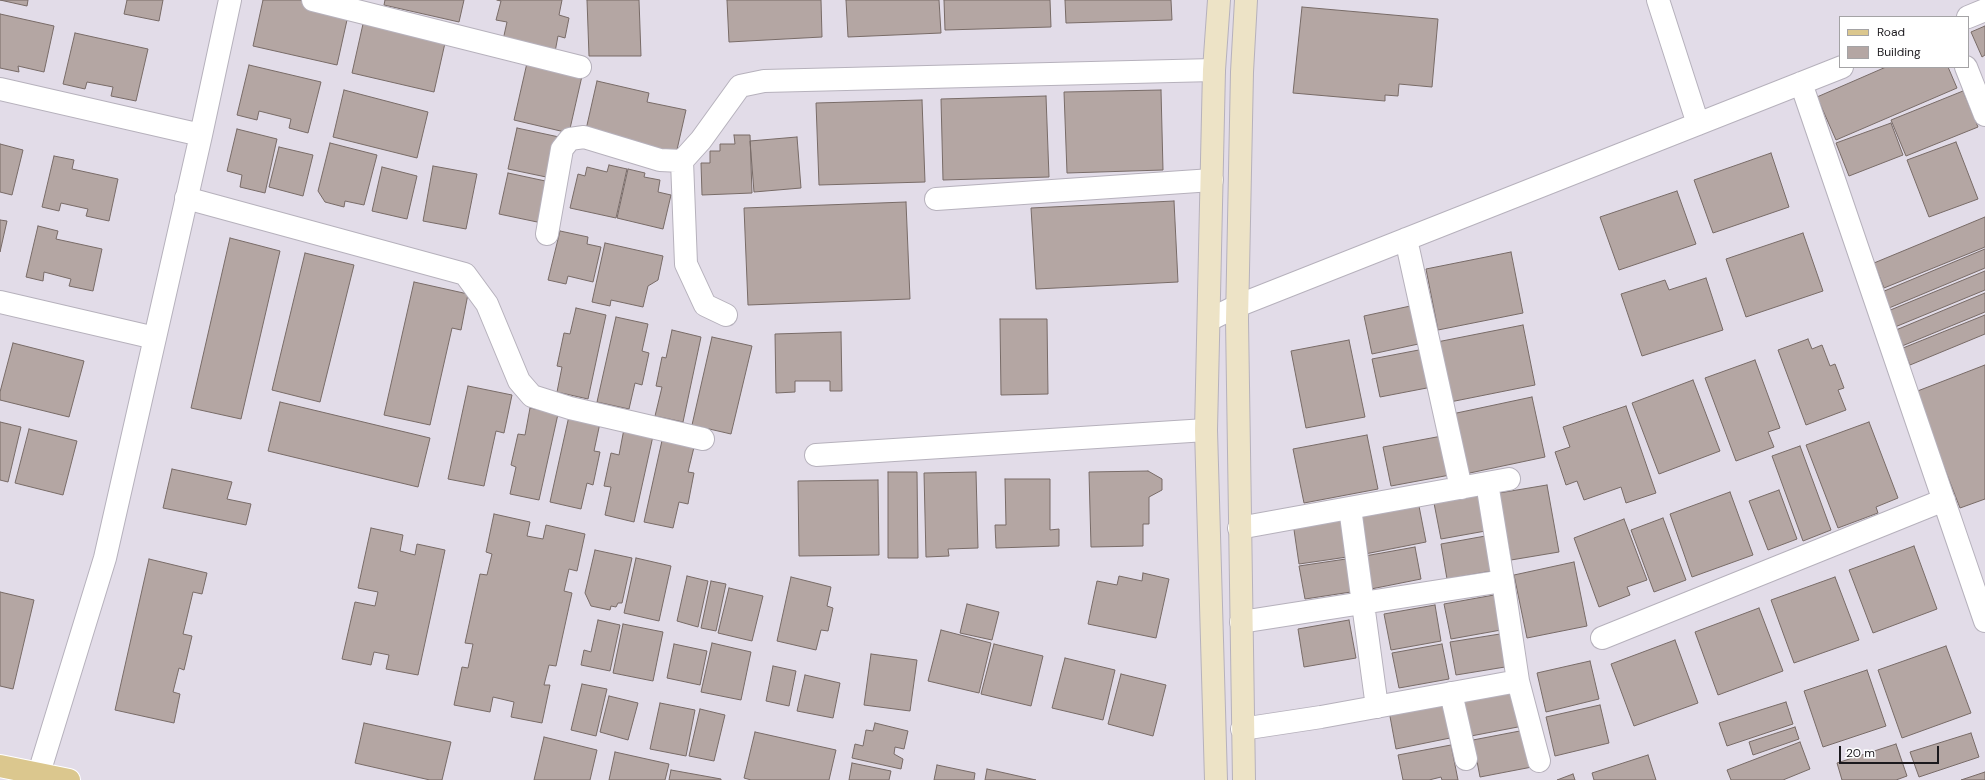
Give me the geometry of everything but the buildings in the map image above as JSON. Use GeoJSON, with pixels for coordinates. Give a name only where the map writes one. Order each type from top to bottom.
{"type":"FeatureCollection","features":[{"type":"Feature","properties":{"kind":"main road"},"geometry":{"type":"LineString","coordinates":[[1216,780],[1206,430],[1214,70],[1219,0]]}},
{"type":"Feature","properties":{"kind":"main road"},"geometry":{"type":"LineString","coordinates":[[1244,780],[1239,528],[1237,306],[1242,72],[1246,0]]}},
{"type":"Feature","properties":{"kind":"main road"},"geometry":{"type":"LineString","coordinates":[[0,766],[68,780]]}},
{"type":"Feature","properties":{"kind":"street"},"geometry":{"type":"LineString","coordinates":[[39,773],[105,558],[201,135],[230,0]]}},
{"type":"Feature","properties":{"kind":"street"},"geometry":{"type":"LineString","coordinates":[[313,0],[580,67]]}},
{"type":"Feature","properties":{"kind":"street"},"geometry":{"type":"LineString","coordinates":[[1658,0],[1698,124]]}},
{"type":"Feature","properties":{"kind":"street"},"geometry":{"type":"LineString","coordinates":[[1969,17],[1985,10]]}},
{"type":"Feature","properties":{"kind":"street"},"geometry":{"type":"LineString","coordinates":[[1209,320],[1237,306],[1839,68]]}},
{"type":"Feature","properties":{"kind":"street"},"geometry":{"type":"LineString","coordinates":[[1966,68],[1985,115]]}},
{"type":"Feature","properties":{"kind":"street"},"geometry":{"type":"LineString","coordinates":[[726,316],[705,305],[686,264],[682,161],[701,140],[740,86],[764,82],[1214,70]]}},
{"type":"Feature","properties":{"kind":"street"},"geometry":{"type":"LineString","coordinates":[[1800,83],[1985,621]]}},
{"type":"Feature","properties":{"kind":"street"},"geometry":{"type":"LineString","coordinates":[[0,89],[201,135]]}},
{"type":"Feature","properties":{"kind":"street"},"geometry":{"type":"LineString","coordinates":[[546,234],[562,149],[570,139],[584,137],[660,160],[682,161]]}},
{"type":"Feature","properties":{"kind":"street"},"geometry":{"type":"LineString","coordinates":[[936,199],[1212,180]]}},
{"type":"Feature","properties":{"kind":"street"},"geometry":{"type":"LineString","coordinates":[[186,198],[465,274],[487,304],[519,382],[532,396],[570,408],[703,439]]}},
{"type":"Feature","properties":{"kind":"street"},"geometry":{"type":"LineString","coordinates":[[1406,239],[1461,488]]}},
{"type":"Feature","properties":{"kind":"street"},"geometry":{"type":"LineString","coordinates":[[0,302],[155,338]]}},
{"type":"Feature","properties":{"kind":"street"},"geometry":{"type":"LineString","coordinates":[[816,455],[1206,430]]}},
{"type":"Feature","properties":{"kind":"street"},"geometry":{"type":"LineString","coordinates":[[1239,528],[1509,479]]}},
{"type":"Feature","properties":{"kind":"street"},"geometry":{"type":"LineString","coordinates":[[1487,483],[1518,681],[1539,761]]}},
{"type":"Feature","properties":{"kind":"street"},"geometry":{"type":"LineString","coordinates":[[1602,638],[1944,500]]}},
{"type":"Feature","properties":{"kind":"street"},"geometry":{"type":"LineString","coordinates":[[1350,508],[1377,707]]}},
{"type":"Feature","properties":{"kind":"street"},"geometry":{"type":"LineString","coordinates":[[1241,622],[1503,581]]}},
{"type":"Feature","properties":{"kind":"street"},"geometry":{"type":"LineString","coordinates":[[1242,729],[1377,707],[1518,681]]}},
{"type":"Feature","properties":{"kind":"street"},"geometry":{"type":"LineString","coordinates":[[1451,693],[1466,759]]}}]}
